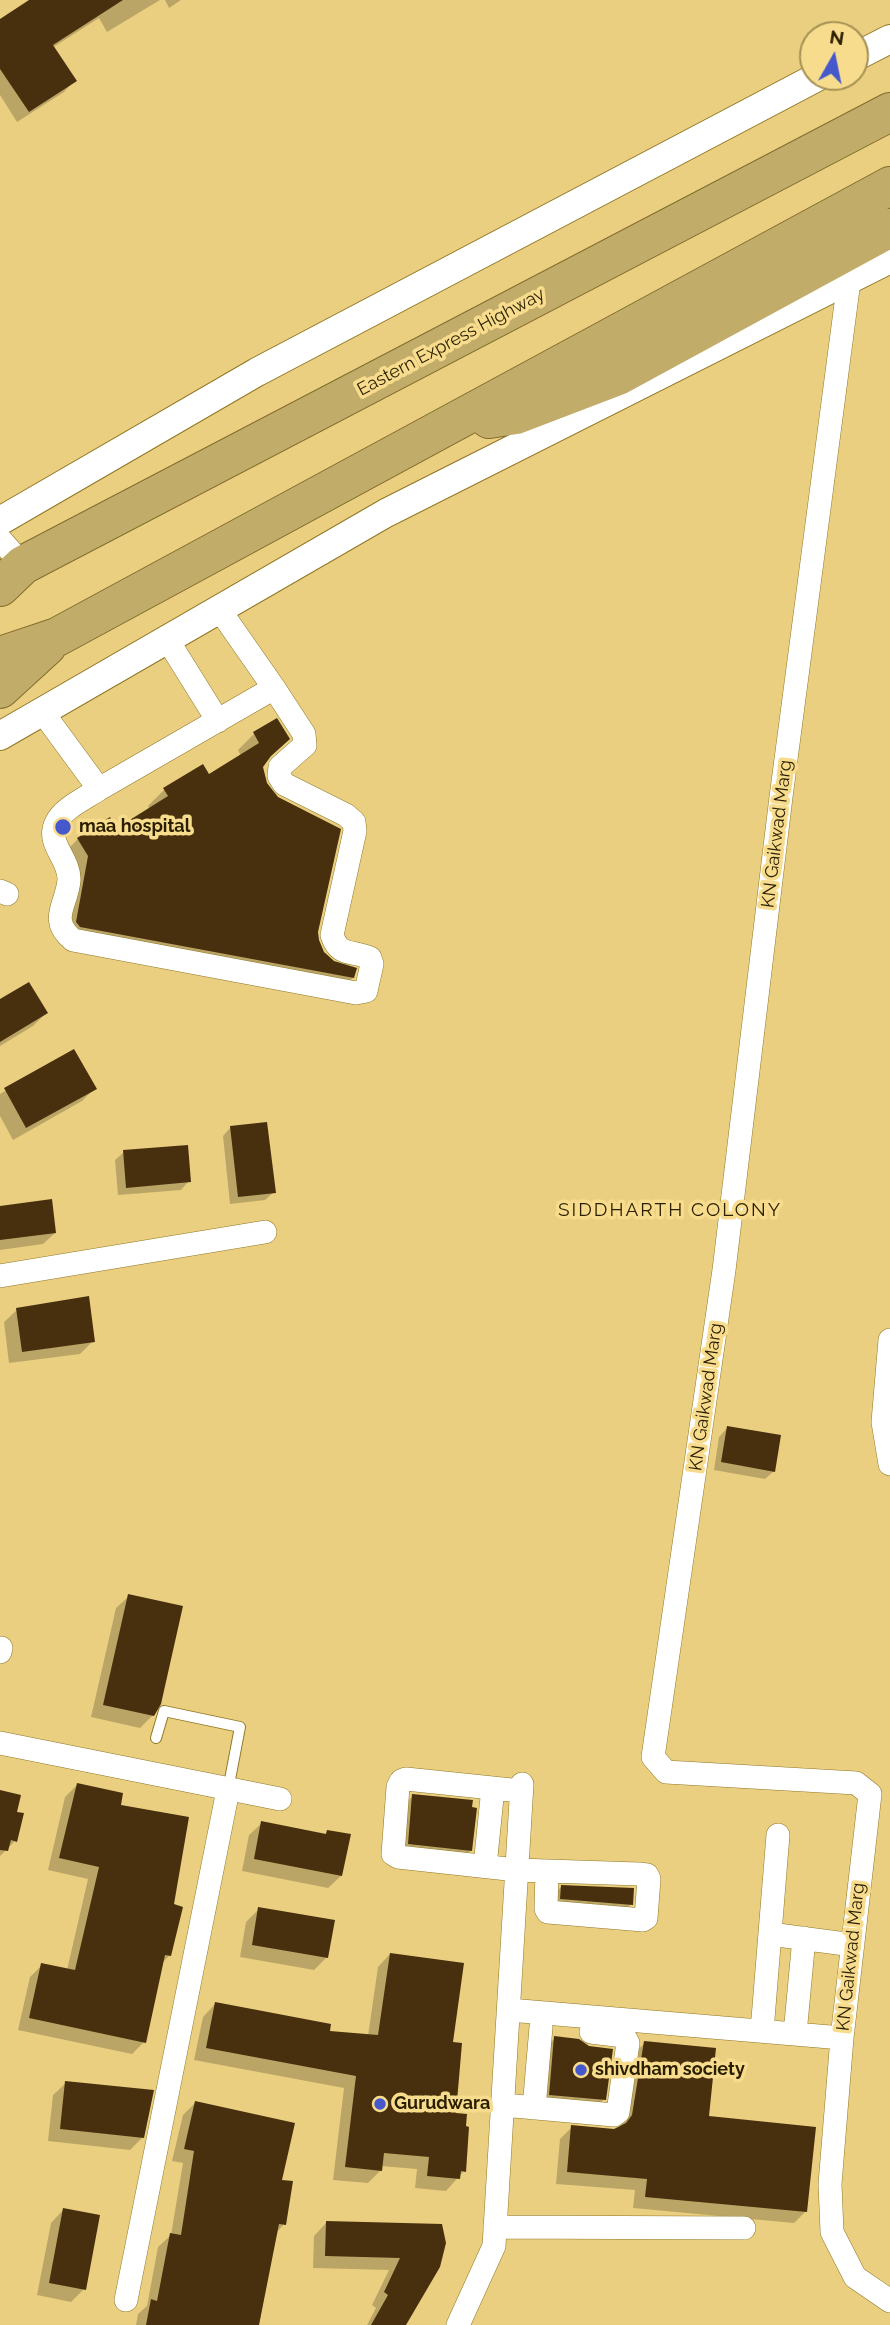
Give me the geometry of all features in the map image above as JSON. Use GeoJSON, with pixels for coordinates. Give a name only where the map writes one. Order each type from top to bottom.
{"type":"FeatureCollection","features":[{"type":"Feature","properties":{"kind":"highway","name":"Eastern Express Highway"},"geometry":{"type":"LineString","coordinates":[[7,568],[890,112]]}},
{"type":"Feature","properties":{"kind":"highway"},"geometry":{"type":"LineString","coordinates":[[0,656],[57,637],[890,186]]}},
{"type":"Feature","properties":{"kind":"highway"},"geometry":{"type":"LineString","coordinates":[[447,426],[516,415],[618,376],[890,228]]}},
{"type":"Feature","properties":{"kind":"highway"},"geometry":{"type":"LineString","coordinates":[[0,689],[57,637]]}},
{"type":"Feature","properties":{"kind":"street"},"geometry":{"type":"LineString","coordinates":[[869,50],[890,39]]}},
{"type":"Feature","properties":{"kind":"street"},"geometry":{"type":"LineString","coordinates":[[0,522],[257,372],[799,86]]}},
{"type":"Feature","properties":{"kind":"street"},"geometry":{"type":"LineString","coordinates":[[0,736],[386,513],[890,259]]}},
{"type":"Feature","properties":{"kind":"street","name":"KN Gaikwad Marg"},"geometry":{"type":"LineString","coordinates":[[849,281],[781,797],[724,1270],[653,1756],[666,1772],[856,1783],[870,1794],[842,2038],[830,2184],[832,2232],[855,2277],[890,2301]]}},
{"type":"Feature","properties":{"kind":"street"},"geometry":{"type":"LineString","coordinates":[[219,609],[274,688],[304,734],[305,745],[281,767],[279,776],[284,784],[346,815],[354,822],[355,831],[332,935],[335,946],[345,952],[369,958],[372,964],[366,990],[356,993],[73,940],[63,932],[59,916],[69,880],[68,871],[53,839],[55,825],[61,814],[99,789],[274,688]]}},
{"type":"Feature","properties":{"kind":"street"},"geometry":{"type":"LineString","coordinates":[[167,639],[218,721]]}},
{"type":"Feature","properties":{"kind":"street"},"geometry":{"type":"LineString","coordinates":[[41,710],[99,789]]}},
{"type":"Feature","properties":{"kind":"street"},"geometry":{"type":"LineString","coordinates":[[0,1276],[265,1232]]}},
{"type":"Feature","properties":{"kind":"street"},"geometry":{"type":"LineString","coordinates":[[890,1340],[883,1407],[890,1464]]}},
{"type":"Feature","properties":{"kind":"street"},"geometry":{"type":"LineString","coordinates":[[0,1743],[280,1799]]}},
{"type":"Feature","properties":{"kind":"street"},"geometry":{"type":"LineString","coordinates":[[458,2325],[494,2246],[509,2017],[517,1870],[522,1788],[493,1788],[406,1779],[401,1781],[398,1787],[393,1854],[398,1857],[485,1867],[517,1870],[547,1871]]}},
{"type":"Feature","properties":{"kind":"street"},"geometry":{"type":"LineString","coordinates":[[485,1867],[493,1788]]}},
{"type":"Feature","properties":{"kind":"street"},"geometry":{"type":"LineString","coordinates":[[126,2301],[228,1790]]}},
{"type":"Feature","properties":{"kind":"street"},"geometry":{"type":"LineString","coordinates":[[762,2031],[778,1835]]}},
{"type":"Feature","properties":{"kind":"street"},"geometry":{"type":"LineString","coordinates":[[770,1934],[853,1945]]}},
{"type":"Feature","properties":{"kind":"street"},"geometry":{"type":"LineString","coordinates":[[794,2034],[804,1938]]}},
{"type":"Feature","properties":{"kind":"street"},"geometry":{"type":"LineString","coordinates":[[503,2105],[614,2115],[618,2112],[628,2043],[625,2036],[617,2034],[541,2027],[509,2017]]}},
{"type":"Feature","properties":{"kind":"street"},"geometry":{"type":"LineString","coordinates":[[509,2017],[842,2038]]}},
{"type":"Feature","properties":{"kind":"street"},"geometry":{"type":"LineString","coordinates":[[534,2108],[541,2027]]}},
{"type":"Feature","properties":{"kind":"street"},"geometry":{"type":"LineString","coordinates":[[495,2227],[744,2228]]}},
{"type":"Feature","properties":{"kind":"lane"},"geometry":{"type":"LineString","coordinates":[[156,1738],[164,1710],[240,1727],[228,1790]]}},
{"type":"Feature","properties":{"kind":"building"},"geometry":{"type":"Polygon","coordinates":[[[29,0],[123,0],[53,45],[77,81],[29,112],[0,69],[0,19],[29,0]]]}},
{"type":"Feature","properties":{"kind":"building"},"geometry":{"type":"Polygon","coordinates":[[[277,718],[290,739],[263,767],[267,783],[278,797],[341,829],[318,932],[324,952],[334,961],[357,968],[354,978],[80,927],[76,922],[88,856],[77,838],[110,817],[117,828],[168,796],[163,788],[203,764],[209,774],[259,743],[253,732],[277,718]]]}},
{"type":"Feature","properties":{"kind":"building"},"geometry":{"type":"Polygon","coordinates":[[[29,982],[48,1013],[0,1042],[0,999],[29,982]]]}},
{"type":"Feature","properties":{"kind":"building"},"geometry":{"type":"Polygon","coordinates":[[[74,1049],[97,1089],[26,1128],[4,1088],[74,1049]]]}},
{"type":"Feature","properties":{"kind":"building"},"geometry":{"type":"Polygon","coordinates":[[[267,1122],[276,1193],[238,1197],[230,1126],[267,1122]]]}},
{"type":"Feature","properties":{"kind":"building"},"geometry":{"type":"Polygon","coordinates":[[[188,1145],[191,1182],[126,1188],[123,1150],[188,1145]]]}},
{"type":"Feature","properties":{"kind":"building"},"geometry":{"type":"Polygon","coordinates":[[[52,1199],[56,1233],[0,1240],[0,1206],[52,1199]]]}},
{"type":"Feature","properties":{"kind":"building"},"geometry":{"type":"Polygon","coordinates":[[[89,1296],[95,1342],[22,1352],[16,1308],[89,1296]]]}},
{"type":"Feature","properties":{"kind":"building"},"geometry":{"type":"Polygon","coordinates":[[[727,1426],[781,1435],[775,1472],[721,1462],[727,1426]]]}},
{"type":"Feature","properties":{"kind":"building"},"geometry":{"type":"Polygon","coordinates":[[[128,1594],[183,1606],[161,1704],[154,1716],[103,1705],[128,1594]]]}},
{"type":"Feature","properties":{"kind":"building"},"geometry":{"type":"Polygon","coordinates":[[[77,1783],[123,1793],[121,1805],[189,1817],[174,1904],[183,1907],[171,1956],[165,1955],[146,2043],[29,2018],[41,1963],[75,1970],[99,1867],[59,1858],[77,1783]]]}},
{"type":"Feature","properties":{"kind":"building"},"geometry":{"type":"Polygon","coordinates":[[[0,1790],[21,1795],[17,1812],[24,1813],[17,1842],[11,1840],[8,1851],[0,1850],[0,1790]]]}},
{"type":"Feature","properties":{"kind":"building"},"geometry":{"type":"Polygon","coordinates":[[[412,1794],[473,1800],[472,1807],[477,1808],[472,1851],[408,1844],[412,1794]]]}},
{"type":"Feature","properties":{"kind":"building"},"geometry":{"type":"Polygon","coordinates":[[[261,1821],[326,1834],[327,1830],[351,1834],[342,1876],[254,1859],[261,1821]]]}},
{"type":"Feature","properties":{"kind":"building"},"geometry":{"type":"Polygon","coordinates":[[[561,1885],[634,1888],[633,1905],[560,1899],[561,1885]]]}},
{"type":"Feature","properties":{"kind":"building"},"geometry":{"type":"Polygon","coordinates":[[[258,1907],[335,1920],[328,1958],[252,1945],[258,1907]]]}},
{"type":"Feature","properties":{"kind":"building"},"geometry":{"type":"Polygon","coordinates":[[[390,1953],[464,1963],[453,2042],[462,2043],[456,2113],[467,2114],[466,2126],[469,2127],[466,2172],[461,2171],[460,2179],[427,2176],[429,2157],[384,2153],[382,2171],[345,2167],[356,2076],[206,2048],[215,2002],[331,2024],[330,2031],[378,2035],[390,1953]]]}},
{"type":"Feature","properties":{"kind":"building","name":"shivdham society"},"geometry":{"type":"Polygon","coordinates":[[[554,2036],[579,2039],[589,2046],[613,2049],[606,2100],[549,2095],[554,2036]]]}},
{"type":"Feature","properties":{"kind":"building"},"geometry":{"type":"Polygon","coordinates":[[[644,2041],[716,2048],[709,2116],[816,2127],[807,2212],[645,2197],[647,2179],[567,2172],[571,2125],[614,2129],[626,2123],[632,2115],[644,2041]]]}},
{"type":"Feature","properties":{"kind":"building"},"geometry":{"type":"Polygon","coordinates":[[[65,2081],[154,2090],[144,2138],[60,2129],[65,2081]]]}},
{"type":"Feature","properties":{"kind":"building"},"geometry":{"type":"Polygon","coordinates":[[[195,2101],[295,2123],[282,2180],[293,2181],[286,2225],[279,2224],[259,2325],[146,2325],[151,2299],[157,2301],[170,2233],[181,2235],[194,2151],[184,2149],[195,2101]]]}},
{"type":"Feature","properties":{"kind":"building"},"geometry":{"type":"Polygon","coordinates":[[[63,2208],[100,2215],[86,2290],[49,2283],[63,2208]]]}},
{"type":"Feature","properties":{"kind":"building"},"geometry":{"type":"Polygon","coordinates":[[[326,2221],[442,2224],[446,2243],[440,2267],[406,2325],[371,2325],[388,2295],[384,2292],[400,2258],[325,2256],[326,2221]]]}},
{"type":"Feature","properties":{"kind":"place","name":"maa hospital"},"geometry":{"type":"Point","coordinates":[63,827]}},
{"type":"Feature","properties":{"kind":"place","name":"shivdham society"},"geometry":{"type":"Point","coordinates":[581,2070]}},
{"type":"Feature","properties":{"kind":"place","name":"Gurudwara"},"geometry":{"type":"Point","coordinates":[380,2104]}},
{"type":"Feature","properties":{"kind":"district","name":"SIDDHARTH COLONY"},"geometry":{"type":"Point","coordinates":[670,1210]}}]}
